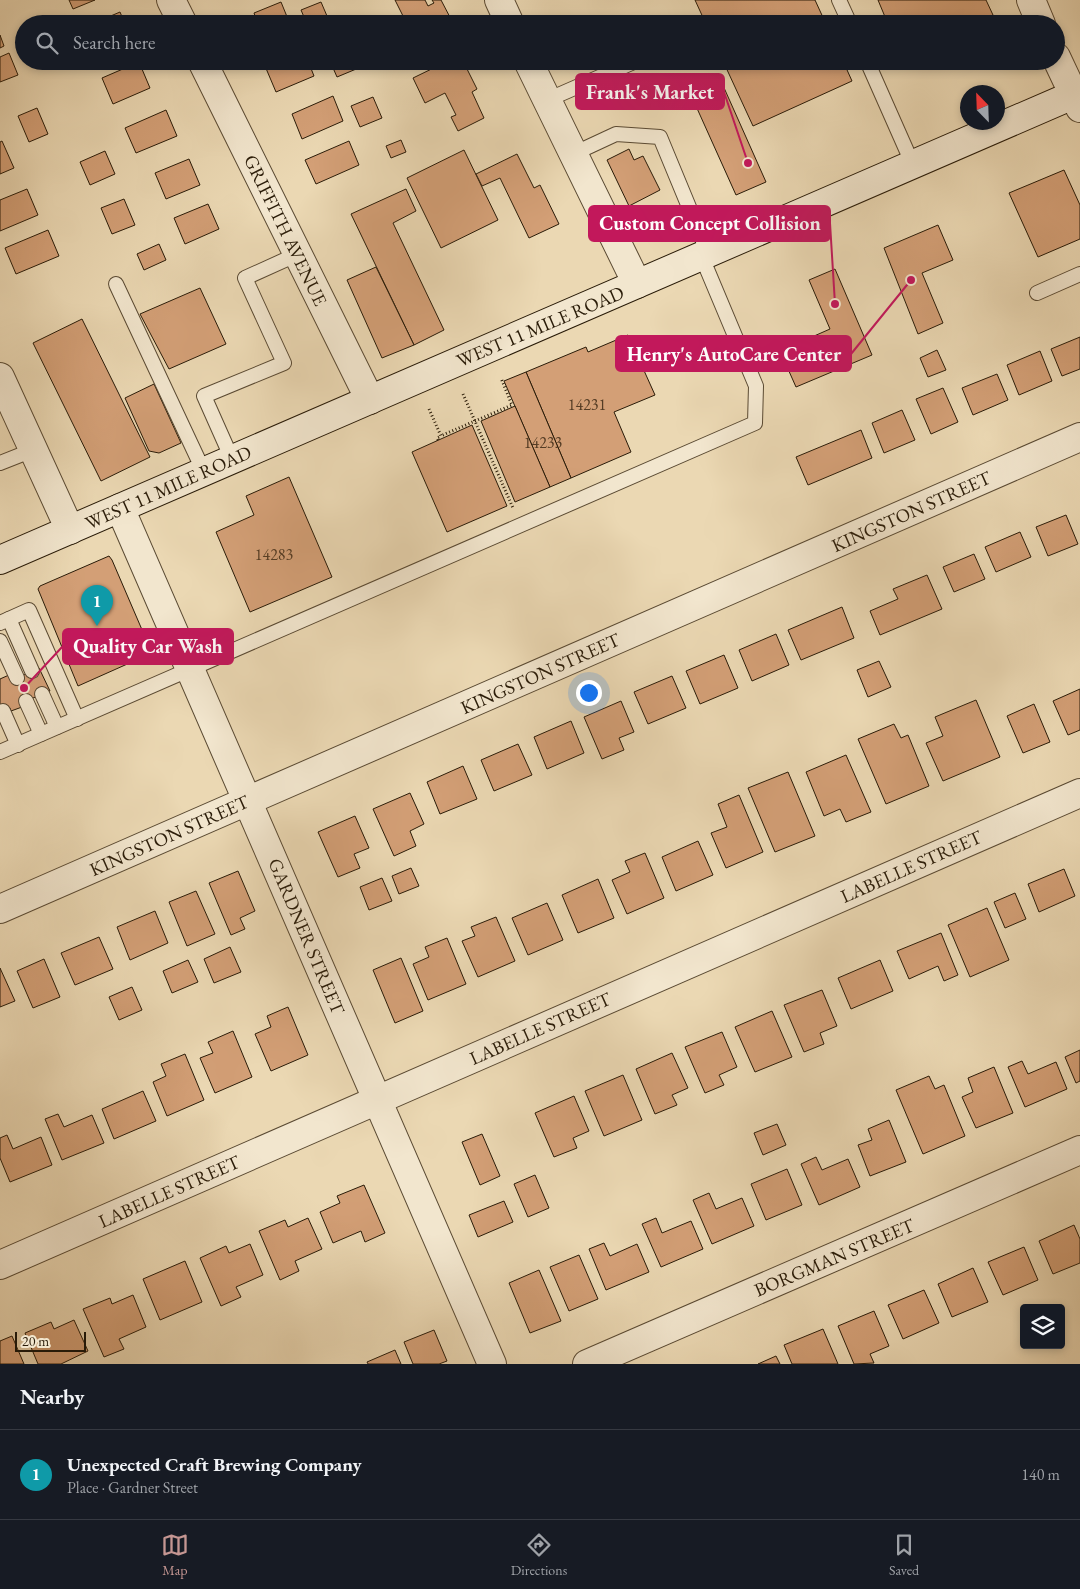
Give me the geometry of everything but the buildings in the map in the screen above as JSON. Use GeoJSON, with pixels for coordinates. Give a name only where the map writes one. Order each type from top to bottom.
{"type":"FeatureCollection","features":[{"type":"Feature","properties":{"kind":"street"},"geometry":{"type":"LineString","coordinates":[[172,0],[179,15]]}},
{"type":"Feature","properties":{"kind":"street"},"geometry":{"type":"LineString","coordinates":[[499,0],[506,15]]}},
{"type":"Feature","properties":{"kind":"street"},"geometry":{"type":"LineString","coordinates":[[1031,0],[1037,15]]}},
{"type":"Feature","properties":{"kind":"street","name":"GRIFFITH AVENUE"},"geometry":{"type":"LineString","coordinates":[[206,70],[370,400]]}},
{"type":"Feature","properties":{"kind":"street"},"geometry":{"type":"LineString","coordinates":[[532,70],[637,284]]}},
{"type":"Feature","properties":{"kind":"street"},"geometry":{"type":"LineString","coordinates":[[1063,70],[1078,98]]}},
{"type":"Feature","properties":{"kind":"street","name":"WEST 11 MILE ROAD"},"geometry":{"type":"LineString","coordinates":[[0,560],[913,164],[1078,98]]}},
{"type":"Feature","properties":{"kind":"street"},"geometry":{"type":"LineString","coordinates":[[0,377],[70,530]]}},
{"type":"Feature","properties":{"kind":"street","name":"KINGSTON STREET"},"geometry":{"type":"LineString","coordinates":[[0,909],[1080,437]]}},
{"type":"Feature","properties":{"kind":"street","name":"GARDNER STREET"},"geometry":{"type":"LineString","coordinates":[[120,508],[492,1364]]}},
{"type":"Feature","properties":{"kind":"street","name":"LABELLE STREET"},"geometry":{"type":"LineString","coordinates":[[0,1265],[1080,793]]}},
{"type":"Feature","properties":{"kind":"street","name":"BORGMAN STREET"},"geometry":{"type":"LineString","coordinates":[[587,1364],[1080,1150]]}},
{"type":"Feature","properties":{"kind":"lane"},"geometry":{"type":"LineString","coordinates":[[839,0],[846,15]]}},
{"type":"Feature","properties":{"kind":"lane"},"geometry":{"type":"LineString","coordinates":[[547,100],[615,70]]}},
{"type":"Feature","properties":{"kind":"lane"},"geometry":{"type":"LineString","coordinates":[[871,70],[913,164]]}},
{"type":"Feature","properties":{"kind":"lane"},"geometry":{"type":"LineString","coordinates":[[1,750],[18,745],[755,422],[756,386],[660,136],[616,134],[573,154]]}},
{"type":"Feature","properties":{"kind":"lane"},"geometry":{"type":"LineString","coordinates":[[232,459],[204,396],[284,363],[245,278],[298,254]]}},
{"type":"Feature","properties":{"kind":"lane"},"geometry":{"type":"LineString","coordinates":[[1036,293],[1080,274]]}},
{"type":"Feature","properties":{"kind":"lane"},"geometry":{"type":"LineString","coordinates":[[116,284],[204,472]]}},
{"type":"Feature","properties":{"kind":"lane"},"geometry":{"type":"LineString","coordinates":[[0,463],[33,450]]}},
{"type":"Feature","properties":{"kind":"lane"},"geometry":{"type":"LineString","coordinates":[[32,671],[5,621],[29,610],[77,718]]}},
{"type":"Feature","properties":{"kind":"lane"},"geometry":{"type":"LineString","coordinates":[[0,641],[17,678]]}},
{"type":"Feature","properties":{"kind":"lane"},"geometry":{"type":"LineString","coordinates":[[42,694],[57,727]]}},
{"type":"Feature","properties":{"kind":"lane"},"geometry":{"type":"LineString","coordinates":[[26,701],[41,734]]}},
{"type":"Feature","properties":{"kind":"lane"},"geometry":{"type":"LineString","coordinates":[[3,711],[18,745]]}},
{"type":"Feature","properties":{"kind":"path"},"geometry":{"type":"LineString","coordinates":[[438,440],[437,438],[512,405],[501,378]]}},
{"type":"Feature","properties":{"kind":"path"},"geometry":{"type":"LineString","coordinates":[[463,394],[520,525]]}},
{"type":"Feature","properties":{"kind":"path"},"geometry":{"type":"LineString","coordinates":[[429,409],[444,436]]}},
{"type":"Feature","properties":{"kind":"place","name":"Frank's Market"},"geometry":{"type":"Point","coordinates":[748,163]}},
{"type":"Feature","properties":{"kind":"place","name":"Henry's AutoCare Center"},"geometry":{"type":"Point","coordinates":[911,280]}},
{"type":"Feature","properties":{"kind":"place","name":"Custom Concept Collision"},"geometry":{"type":"Point","coordinates":[835,304]}},
{"type":"Feature","properties":{"kind":"place","name":"Unexpected Craft Brewing Company"},"geometry":{"type":"Point","coordinates":[97,626]}},
{"type":"Feature","properties":{"kind":"place","name":"Quality Car Wash"},"geometry":{"type":"Point","coordinates":[24,688]}}]}
